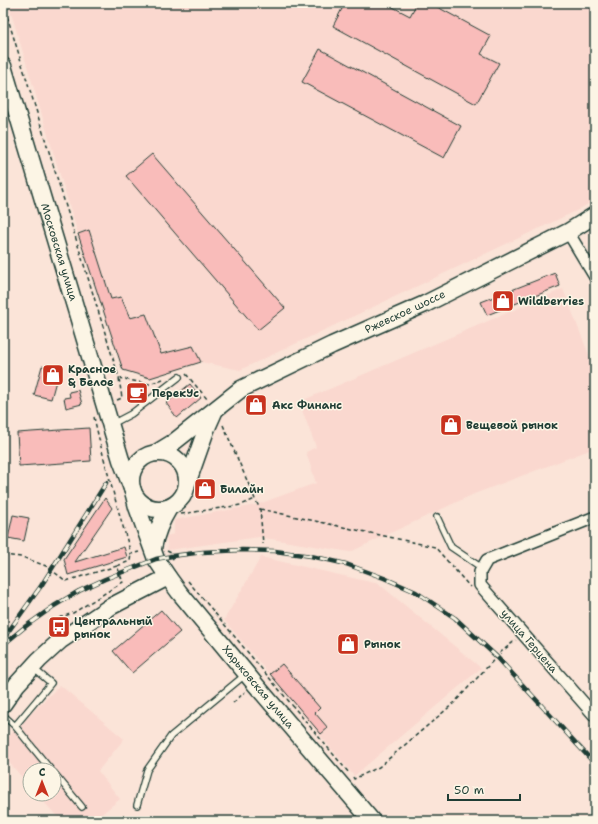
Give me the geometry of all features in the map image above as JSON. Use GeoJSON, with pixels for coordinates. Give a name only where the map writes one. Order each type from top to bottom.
{"type":"FeatureCollection","features":[{"type":"Feature","properties":{"kind":"main road","name":"Московская улица"},"geometry":{"type":"LineString","coordinates":[[3,66],[126,474],[133,491]]}},
{"type":"Feature","properties":{"kind":"main road","name":"Ржевское шоссе"},"geometry":{"type":"LineString","coordinates":[[155,454],[174,442],[241,389],[332,345],[425,304],[568,232],[595,215]]}},
{"type":"Feature","properties":{"kind":"main road"},"geometry":{"type":"LineString","coordinates":[[159,548],[156,534],[159,526],[170,508],[183,497],[206,430],[216,408]]}},
{"type":"Feature","properties":{"kind":"main road"},"geometry":{"type":"LineString","coordinates":[[113,431],[124,446],[134,451],[172,456],[183,466],[188,481]]}},
{"type":"Feature","properties":{"kind":"main road"},"geometry":{"type":"LineString","coordinates":[[155,454],[147,456],[136,465],[131,477],[131,484],[136,497],[141,503],[155,509],[170,508]]}},
{"type":"Feature","properties":{"kind":"main road","name":"Харьковская улица"},"geometry":{"type":"LineString","coordinates":[[133,491],[137,507],[159,548],[156,559],[168,577],[247,674],[372,821]]}},
{"type":"Feature","properties":{"kind":"main road"},"geometry":{"type":"LineString","coordinates":[[3,704],[17,684],[32,667],[61,640],[110,607],[168,577]]}},
{"type":"Feature","properties":{"kind":"street"},"geometry":{"type":"LineString","coordinates":[[568,232],[595,277]]}},
{"type":"Feature","properties":{"kind":"street"},"geometry":{"type":"LineString","coordinates":[[485,564],[595,517]]}},
{"type":"Feature","properties":{"kind":"street","name":"улица Герцена"},"geometry":{"type":"LineString","coordinates":[[485,564],[480,572],[480,585],[592,721]]}},
{"type":"Feature","properties":{"kind":"lane"},"geometry":{"type":"LineString","coordinates":[[113,431],[179,377]]}},
{"type":"Feature","properties":{"kind":"lane"},"geometry":{"type":"LineString","coordinates":[[436,517],[451,548],[485,564]]}},
{"type":"Feature","properties":{"kind":"lane"},"geometry":{"type":"LineString","coordinates":[[15,726],[51,683],[32,667]]}},
{"type":"Feature","properties":{"kind":"lane"},"geometry":{"type":"LineString","coordinates":[[138,805],[147,770],[171,736],[247,674]]}},
{"type":"Feature","properties":{"kind":"lane"},"geometry":{"type":"LineString","coordinates":[[3,715],[15,726],[44,762]]}},
{"type":"Feature","properties":{"kind":"lane"},"geometry":{"type":"LineString","coordinates":[[62,783],[82,807]]}},
{"type":"Feature","properties":{"kind":"path"},"geometry":{"type":"LineString","coordinates":[[3,3],[119,378],[149,384],[164,379]]}},
{"type":"Feature","properties":{"kind":"path"},"geometry":{"type":"LineString","coordinates":[[184,371],[208,401],[216,408],[260,509],[263,544]]}},
{"type":"Feature","properties":{"kind":"path"},"geometry":{"type":"LineString","coordinates":[[260,509],[435,547],[470,588]]}},
{"type":"Feature","properties":{"kind":"path"},"geometry":{"type":"LineString","coordinates":[[159,548],[170,553],[174,562]]}},
{"type":"Feature","properties":{"kind":"path"},"geometry":{"type":"LineString","coordinates":[[3,555],[22,557],[46,566],[66,581],[118,566],[130,561],[131,554]]}},
{"type":"Feature","properties":{"kind":"path"},"geometry":{"type":"LineString","coordinates":[[59,618],[73,613],[124,582],[118,566]]}},
{"type":"Feature","properties":{"kind":"path"},"geometry":{"type":"LineString","coordinates":[[186,578],[354,778],[379,766],[454,703],[501,652],[516,640]]}},
{"type":"Feature","properties":{"kind":"path"},"geometry":{"type":"LineString","coordinates":[[592,721],[595,731]]}},
{"type":"Feature","properties":{"kind":"shaded area"},"geometry":{"type":"Polygon","coordinates":[[[8,3],[595,3],[595,200],[576,211],[240,370],[201,362],[193,346],[161,354],[146,314],[130,318],[121,297],[111,299],[90,231],[78,234],[8,3]]]}},
{"type":"Feature","properties":{"kind":"shaded area","name":"Вещевой рынок"},"geometry":{"type":"Polygon","coordinates":[[[563,289],[595,370],[595,448],[474,494],[350,552],[259,537],[168,550],[166,536],[174,534],[174,520],[256,505],[316,483],[306,452],[316,447],[299,402],[563,289]]]}},
{"type":"Feature","properties":{"kind":"shaded area","name":"Рынок"},"geometry":{"type":"Polygon","coordinates":[[[261,557],[379,584],[481,668],[354,776],[224,620],[261,557]]]}},
{"type":"Feature","properties":{"kind":"shaded area"},"geometry":{"type":"Polygon","coordinates":[[[60,685],[124,739],[98,771],[120,799],[93,821],[61,821],[44,802],[62,802],[62,762],[22,762],[22,777],[5,758],[3,742],[60,685]]]}},
{"type":"Feature","properties":{"kind":"building"},"geometry":{"type":"Polygon","coordinates":[[[345,3],[385,3],[410,16],[417,3],[430,3],[491,36],[481,54],[499,63],[476,104],[333,26],[345,3]]]}},
{"type":"Feature","properties":{"kind":"building"},"geometry":{"type":"Polygon","coordinates":[[[320,49],[461,126],[444,158],[302,82],[320,49]]]}},
{"type":"Feature","properties":{"kind":"building"},"geometry":{"type":"Polygon","coordinates":[[[152,154],[285,308],[258,330],[126,176],[152,154]]]}},
{"type":"Feature","properties":{"kind":"building"},"geometry":{"type":"Polygon","coordinates":[[[89,230],[111,299],[121,297],[130,318],[146,314],[161,354],[193,346],[201,362],[150,378],[123,370],[78,234],[89,230]]]}},
{"type":"Feature","properties":{"kind":"building"},"geometry":{"type":"Polygon","coordinates":[[[555,273],[560,286],[487,315],[481,302],[555,273]]]}},
{"type":"Feature","properties":{"kind":"building"},"geometry":{"type":"Polygon","coordinates":[[[42,366],[59,370],[51,399],[34,395],[42,366]]]}},
{"type":"Feature","properties":{"kind":"building"},"geometry":{"type":"Polygon","coordinates":[[[190,384],[201,398],[177,418],[166,403],[190,384]]]}},
{"type":"Feature","properties":{"kind":"building"},"geometry":{"type":"Polygon","coordinates":[[[78,390],[82,404],[66,408],[64,398],[70,397],[69,392],[78,390]]]}},
{"type":"Feature","properties":{"kind":"building"},"geometry":{"type":"Polygon","coordinates":[[[89,428],[91,461],[19,466],[17,433],[89,428]]]}},
{"type":"Feature","properties":{"kind":"building"},"geometry":{"type":"Polygon","coordinates":[[[105,498],[112,508],[75,562],[124,547],[127,557],[68,575],[64,559],[105,498]]]}},
{"type":"Feature","properties":{"kind":"building"},"geometry":{"type":"Polygon","coordinates":[[[13,515],[29,518],[24,541],[8,538],[13,515]]]}},
{"type":"Feature","properties":{"kind":"building"},"geometry":{"type":"Polygon","coordinates":[[[161,610],[180,632],[132,673],[113,651],[161,610]]]}},
{"type":"Feature","properties":{"kind":"building"},"geometry":{"type":"Polygon","coordinates":[[[282,664],[320,708],[315,713],[328,728],[321,734],[270,674],[282,664]]]}},
{"type":"Feature","properties":{"kind":"railway"},"geometry":{"type":"LineString","coordinates":[[3,639],[41,586],[106,483]]}},
{"type":"Feature","properties":{"kind":"railway"},"geometry":{"type":"LineString","coordinates":[[3,645],[54,606],[79,591],[156,559],[203,552],[242,550],[275,551],[311,556],[346,564],[384,578],[416,592],[455,618],[497,657],[595,764]]}},
{"type":"Feature","properties":{"kind":"place","name":"Wildberries"},"geometry":{"type":"Point","coordinates":[503,301]}},
{"type":"Feature","properties":{"kind":"place","name":"Красное & Белое"},"geometry":{"type":"Point","coordinates":[53,375]}},
{"type":"Feature","properties":{"kind":"place","name":"ПерекУс"},"geometry":{"type":"Point","coordinates":[137,393]}},
{"type":"Feature","properties":{"kind":"place","name":"Акс Финанс"},"geometry":{"type":"Point","coordinates":[256,405]}},
{"type":"Feature","properties":{"kind":"place","name":"Вещевой рынок"},"geometry":{"type":"Point","coordinates":[451,425]}},
{"type":"Feature","properties":{"kind":"place","name":"Билайн"},"geometry":{"type":"Point","coordinates":[205,489]}},
{"type":"Feature","properties":{"kind":"place","name":"Центральный рынок"},"geometry":{"type":"Point","coordinates":[59,627]}},
{"type":"Feature","properties":{"kind":"place","name":"Рынок"},"geometry":{"type":"Point","coordinates":[348,644]}}]}
